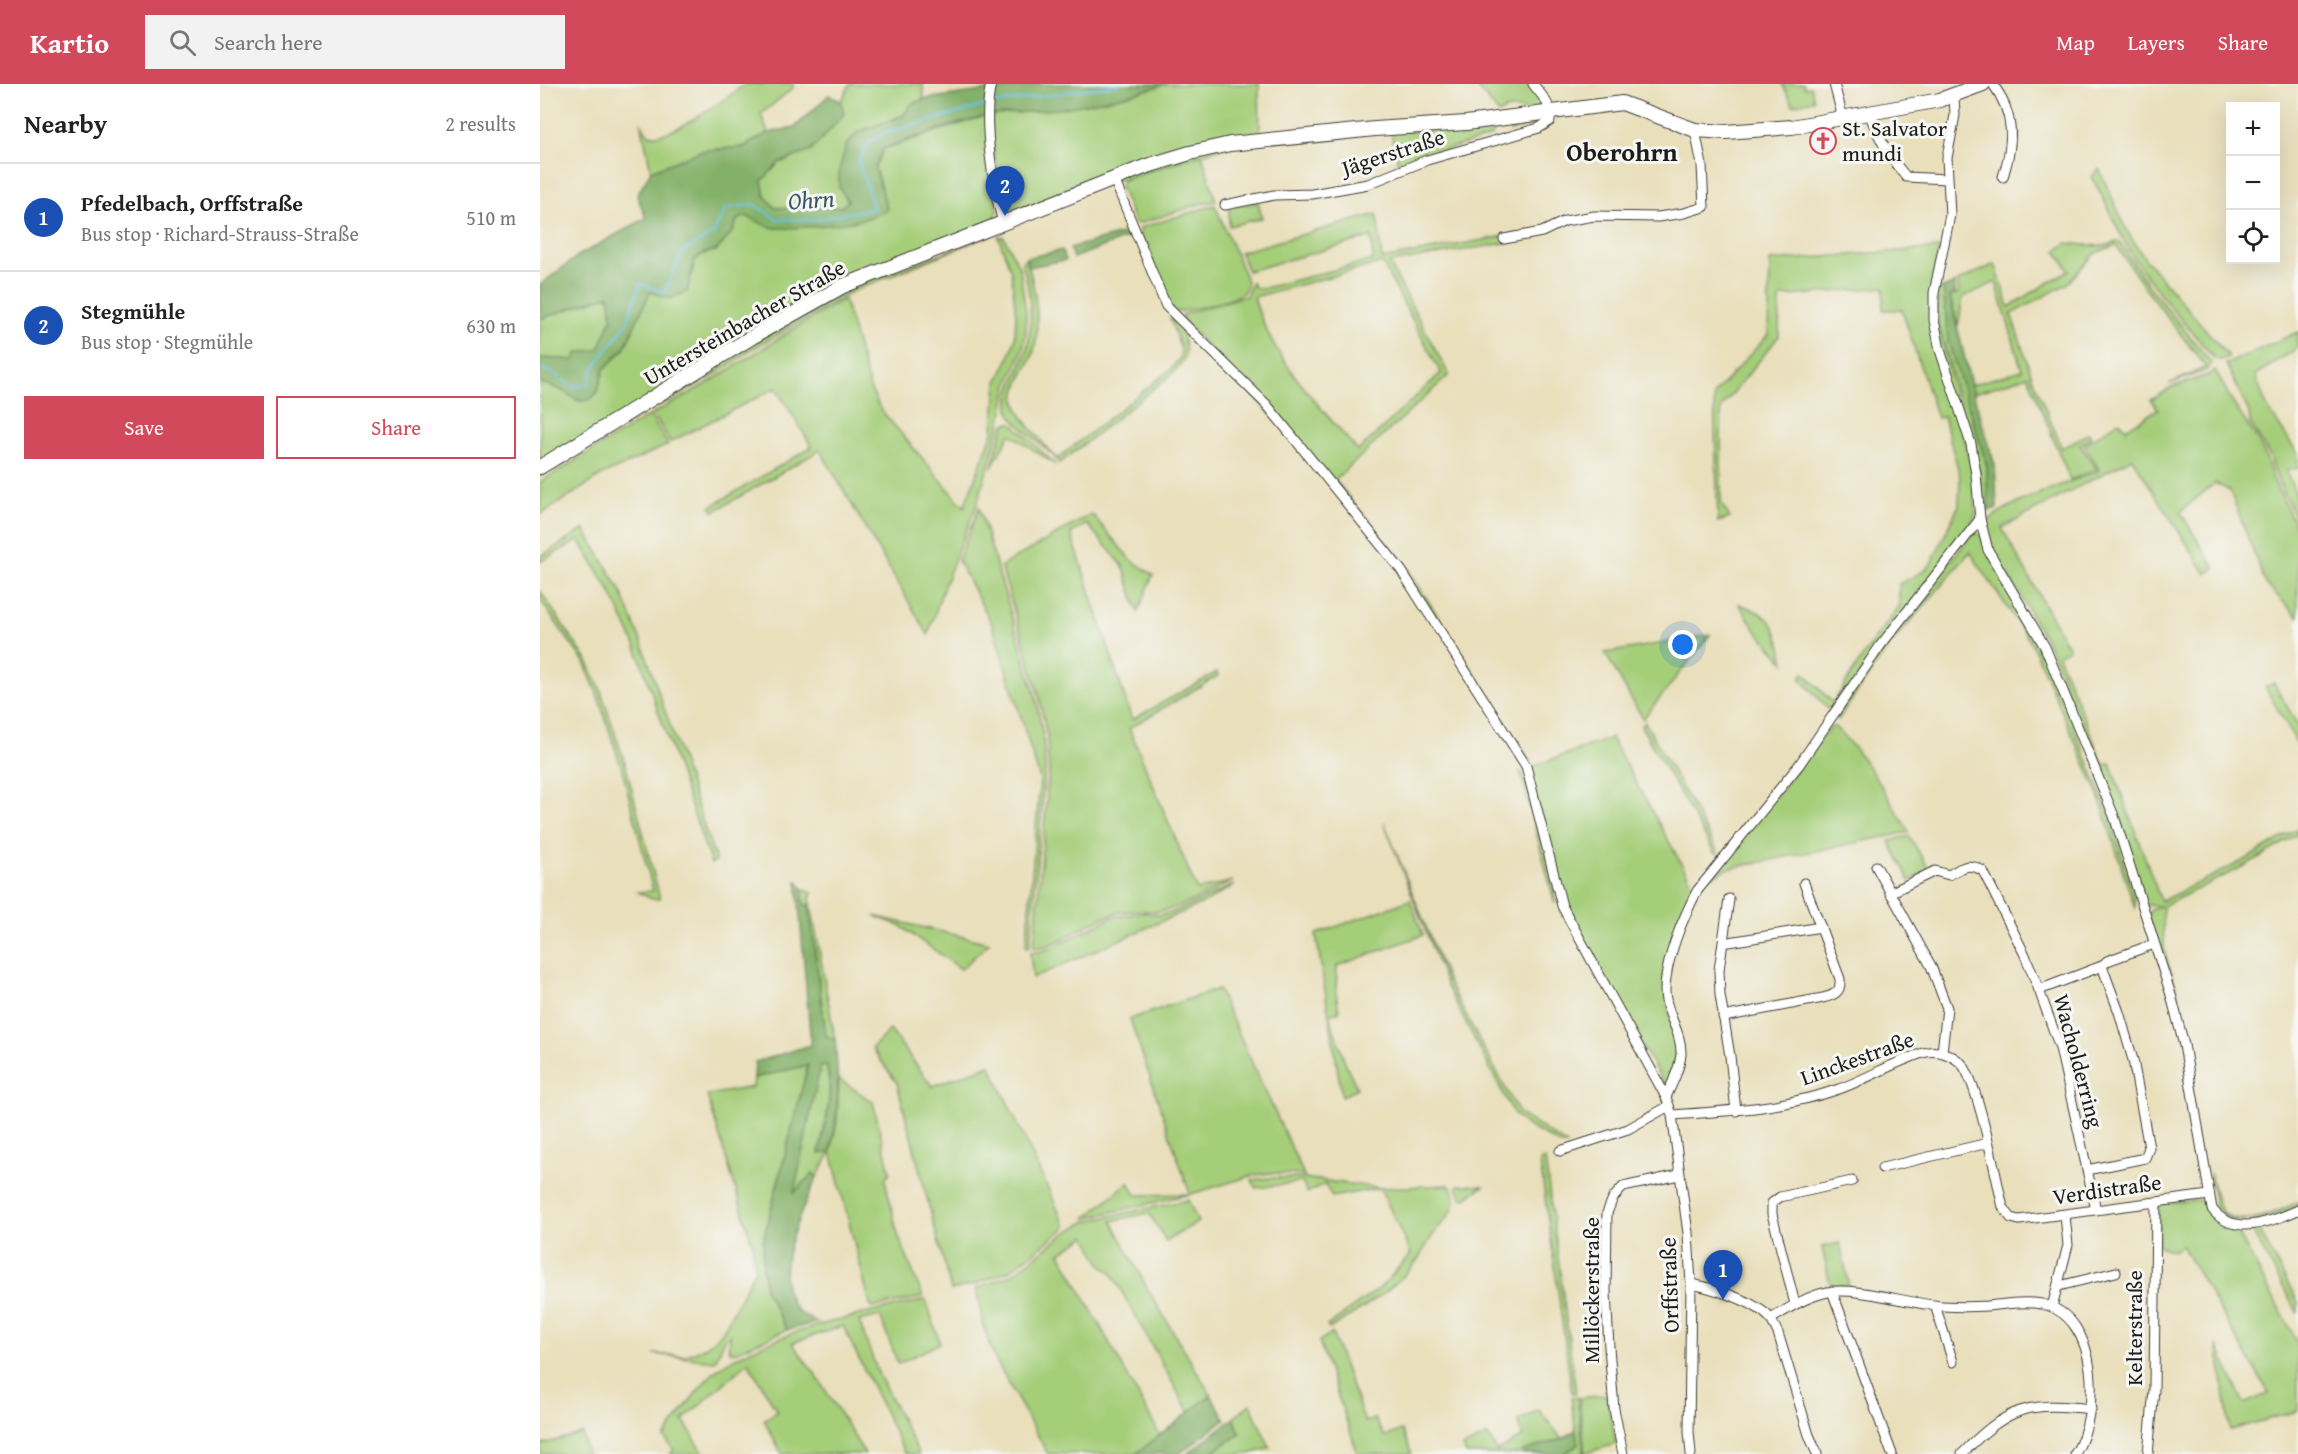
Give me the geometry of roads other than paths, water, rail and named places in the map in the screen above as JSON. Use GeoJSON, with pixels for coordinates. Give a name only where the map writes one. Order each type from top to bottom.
{"type":"FeatureCollection","features":[{"type":"Feature","properties":{"kind":"main road","name":"Untersteinbacher Straße"},"geometry":{"type":"LineString","coordinates":[[540,467],[752,337],[843,286],[1174,157],[1230,144],[1466,123],[1622,103],[1695,130],[1726,132],[1787,127],[1954,96],[1983,84]]}},
{"type":"Feature","properties":{"kind":"street"},"geometry":{"type":"LineString","coordinates":[[990,84],[988,94],[990,147],[1003,223]]}},
{"type":"Feature","properties":{"kind":"street"},"geometry":{"type":"LineString","coordinates":[[1533,84],[1547,102],[1552,113]]}},
{"type":"Feature","properties":{"kind":"street"},"geometry":{"type":"LineString","coordinates":[[1834,84],[1843,118]]}},
{"type":"Feature","properties":{"kind":"street"},"geometry":{"type":"LineString","coordinates":[[1993,84],[2001,95],[2011,121],[2011,152],[2003,177]]}},
{"type":"Feature","properties":{"kind":"street"},"geometry":{"type":"LineString","coordinates":[[1954,96],[1955,115],[1947,158],[1950,215],[1934,293],[1934,320],[1938,340],[1971,444],[1980,519],[1988,550],[2045,647],[2114,816],[2171,995],[2184,1045],[2212,1209],[2219,1218],[2238,1226],[2272,1220],[2298,1210]]}},
{"type":"Feature","properties":{"kind":"street","name":"Jägerstraße"},"geometry":{"type":"LineString","coordinates":[[1226,205],[1274,195],[1312,194],[1368,184],[1427,160],[1547,125],[1552,113]]}},
{"type":"Feature","properties":{"kind":"street"},"geometry":{"type":"LineString","coordinates":[[1869,113],[1878,137],[1891,160],[1906,177],[1947,179]]}},
{"type":"Feature","properties":{"kind":"street"},"geometry":{"type":"LineString","coordinates":[[1498,119],[1501,138]]}},
{"type":"Feature","properties":{"kind":"street"},"geometry":{"type":"LineString","coordinates":[[1504,239],[1542,232],[1565,221],[1594,216],[1658,217],[1704,207],[1702,165],[1695,130]]}},
{"type":"Feature","properties":{"kind":"street"},"geometry":{"type":"LineString","coordinates":[[1114,179],[1166,306],[1267,405],[1401,570],[1526,766],[1562,906],[1669,1106]]}},
{"type":"Feature","properties":{"kind":"street"},"geometry":{"type":"LineString","coordinates":[[1560,1151],[1628,1129],[1669,1106],[1681,1054],[1680,1041],[1667,1007],[1666,975],[1685,914],[1697,891],[1799,765],[1880,646],[1980,519]]}},
{"type":"Feature","properties":{"kind":"street"},"geometry":{"type":"LineString","coordinates":[[1890,893],[1935,871],[1949,874],[1966,865],[1975,866],[1983,871],[2025,955],[2039,990]]}},
{"type":"Feature","properties":{"kind":"street"},"geometry":{"type":"LineString","coordinates":[[1876,866],[1931,966],[1947,1008],[1942,1052]]}},
{"type":"Feature","properties":{"kind":"street"},"geometry":{"type":"LineString","coordinates":[[1724,1017],[1836,994],[1839,991],[1840,979],[1804,883]]}},
{"type":"Feature","properties":{"kind":"street"},"geometry":{"type":"LineString","coordinates":[[1729,899],[1719,970],[1736,1111]]}},
{"type":"Feature","properties":{"kind":"street"},"geometry":{"type":"LineString","coordinates":[[1723,943],[1821,927]]}},
{"type":"Feature","properties":{"kind":"street","name":"Wacholderring"},"geometry":{"type":"LineString","coordinates":[[2096,1210],[2060,1048],[2039,990],[2154,944]]}},
{"type":"Feature","properties":{"kind":"street"},"geometry":{"type":"LineString","coordinates":[[2087,1170],[2145,1158],[2149,1148],[2133,1060],[2120,1012],[2102,966]]}},
{"type":"Feature","properties":{"kind":"street","name":"Linckestraße"},"geometry":{"type":"LineString","coordinates":[[1669,1106],[1736,1111],[1809,1098],[1839,1089],[1924,1053],[1942,1052],[1960,1062],[1973,1081],[2003,1207],[2011,1218]]}},
{"type":"Feature","properties":{"kind":"street","name":"Orffstraße"},"geometry":{"type":"LineString","coordinates":[[1669,1106],[1688,1233],[1691,1284],[1689,1432],[1691,1454]]}},
{"type":"Feature","properties":{"kind":"street"},"geometry":{"type":"LineString","coordinates":[[1882,1168],[1988,1143]]}},
{"type":"Feature","properties":{"kind":"street","name":"Millöckerstraße"},"geometry":{"type":"LineString","coordinates":[[1623,1454],[1614,1409],[1609,1347],[1606,1293],[1608,1213],[1613,1198],[1623,1187],[1679,1175]]}},
{"type":"Feature","properties":{"kind":"street"},"geometry":{"type":"LineString","coordinates":[[1795,1304],[1772,1214],[1772,1203],[1780,1197],[1852,1181]]}},
{"type":"Feature","properties":{"kind":"street","name":"Verdistraße"},"geometry":{"type":"LineString","coordinates":[[2011,1218],[2019,1220],[2066,1215],[2209,1195]]}},
{"type":"Feature","properties":{"kind":"street","name":"Kelterstraße"},"geometry":{"type":"LineString","coordinates":[[2148,1454],[2154,1390],[2156,1202]]}},
{"type":"Feature","properties":{"kind":"street"},"geometry":{"type":"LineString","coordinates":[[2052,1307],[2068,1245],[2066,1215]]}},
{"type":"Feature","properties":{"kind":"street"},"geometry":{"type":"LineString","coordinates":[[2059,1286],[2116,1272]]}},
{"type":"Feature","properties":{"kind":"street"},"geometry":{"type":"LineString","coordinates":[[1691,1284],[1708,1287],[1727,1295],[1752,1306],[1771,1319],[1778,1333],[1809,1436],[1817,1454]]}},
{"type":"Feature","properties":{"kind":"street"},"geometry":{"type":"LineString","coordinates":[[1771,1319],[1795,1304],[1817,1295],[1844,1291],[1959,1307],[2026,1303],[2052,1307],[2077,1329],[2086,1348],[2092,1388],[2091,1409],[2075,1454]]}},
{"type":"Feature","properties":{"kind":"street"},"geometry":{"type":"LineString","coordinates":[[1832,1292],[1892,1454]]}},
{"type":"Feature","properties":{"kind":"street"},"geometry":{"type":"LineString","coordinates":[[1935,1305],[1953,1362]]}},
{"type":"Feature","properties":{"kind":"street"},"geometry":{"type":"LineString","coordinates":[[1962,1454],[1998,1420],[2027,1408],[2058,1405],[2091,1409]]}},
{"type":"Feature","properties":{"kind":"waterway","name":"Ohrn"},"geometry":{"type":"LineString","coordinates":[[992,104],[1119,84]]}},
{"type":"Feature","properties":{"kind":"waterway","name":"Ohrn"},"geometry":{"type":"LineString","coordinates":[[540,369],[549,371],[573,387],[588,385],[593,369],[627,323],[640,284],[665,292],[682,252],[714,233],[725,209],[753,204],[777,219],[814,220],[874,208],[858,161],[869,143],[885,133],[986,105]]}},
{"type":"Feature","properties":{"kind":"place","name":"St. Salvator mundi"},"geometry":{"type":"Point","coordinates":[1823,141]}},
{"type":"Feature","properties":{"kind":"place","name":"Stegmühle"},"geometry":{"type":"Point","coordinates":[1005,216]}},
{"type":"Feature","properties":{"kind":"place","name":"Pfedelbach, Orffstraße"},"geometry":{"type":"Point","coordinates":[1723,1300]}},
{"type":"Feature","properties":{"kind":"district","name":"Oberohrn"},"geometry":{"type":"Point","coordinates":[1622,152]}}]}
